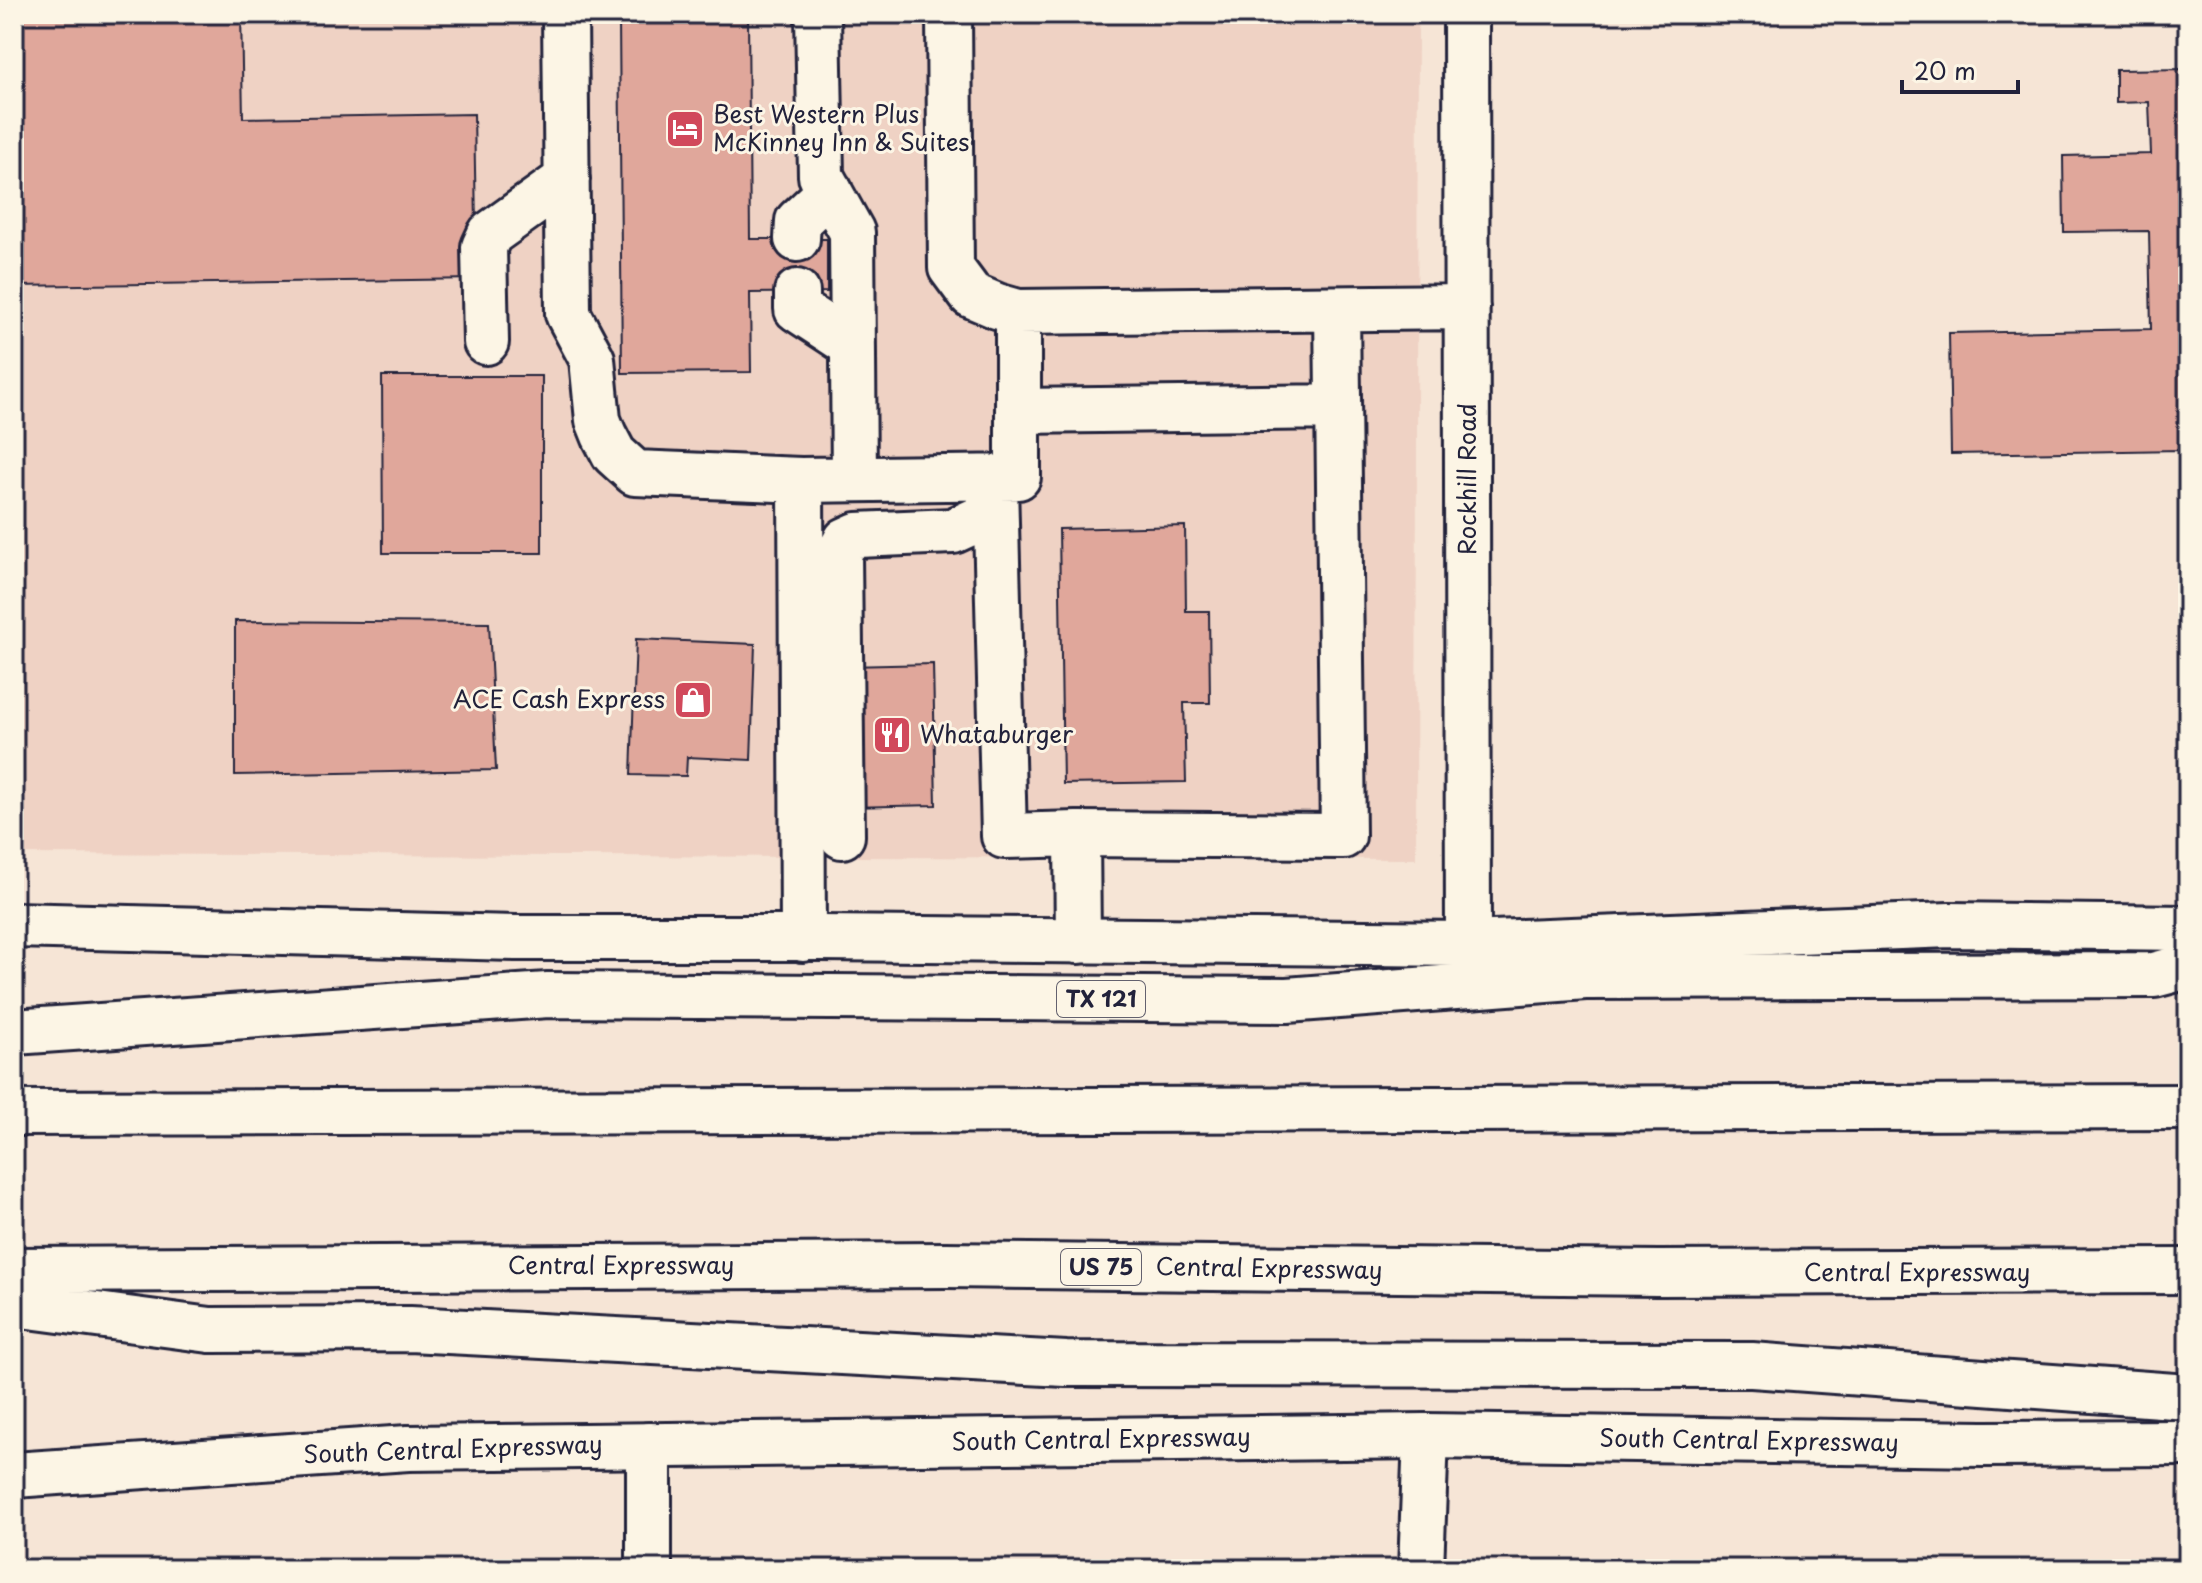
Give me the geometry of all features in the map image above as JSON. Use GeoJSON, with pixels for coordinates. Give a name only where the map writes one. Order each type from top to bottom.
{"type":"FeatureCollection","features":[{"type":"Feature","properties":{"kind":"main road"},"geometry":{"type":"LineString","coordinates":[[565,14],[568,314],[592,359],[598,420],[614,454],[635,473],[801,498],[995,501]]}},
{"type":"Feature","properties":{"kind":"main road"},"geometry":{"type":"LineString","coordinates":[[818,14],[821,176],[852,232],[854,479]]}},
{"type":"Feature","properties":{"kind":"main road"},"geometry":{"type":"LineString","coordinates":[[949,14],[951,268],[971,295],[1018,312],[1467,307]]}},
{"type":"Feature","properties":{"kind":"main road","name":"Rockhill Road"},"geometry":{"type":"LineString","coordinates":[[1466,14],[1468,944]]}},
{"type":"Feature","properties":{"kind":"main road"},"geometry":{"type":"LineString","coordinates":[[486,342],[484,247],[490,234],[567,179]]}},
{"type":"Feature","properties":{"kind":"main road"},"geometry":{"type":"LineString","coordinates":[[797,239],[798,221],[830,191]]}},
{"type":"Feature","properties":{"kind":"main road"},"geometry":{"type":"LineString","coordinates":[[797,292],[797,309],[852,345]]}},
{"type":"Feature","properties":{"kind":"main road"},"geometry":{"type":"LineString","coordinates":[[995,501],[1004,836],[1343,836],[1337,309]]}},
{"type":"Feature","properties":{"kind":"main road"},"geometry":{"type":"LineString","coordinates":[[842,836],[839,554],[846,540],[857,535],[953,531],[995,501],[1018,477],[1018,312]]}},
{"type":"Feature","properties":{"kind":"main road"},"geometry":{"type":"LineString","coordinates":[[1019,411],[1338,407]]}},
{"type":"Feature","properties":{"kind":"main road"},"geometry":{"type":"LineString","coordinates":[[801,498],[854,479],[995,501]]}},
{"type":"Feature","properties":{"kind":"main road"},"geometry":{"type":"LineString","coordinates":[[801,498],[803,939]]}},
{"type":"Feature","properties":{"kind":"main road"},"geometry":{"type":"LineString","coordinates":[[1077,834],[1078,941]]}},
{"type":"Feature","properties":{"kind":"main road"},"geometry":{"type":"LineString","coordinates":[[14,925],[515,938],[1468,944],[1950,925],[2188,928]]}},
{"type":"Feature","properties":{"kind":"main road","name":"TX 121"},"geometry":{"type":"LineString","coordinates":[[14,1032],[548,995],[1287,1000],[1585,977],[2154,975],[2188,966]]}},
{"type":"Feature","properties":{"kind":"main road"},"geometry":{"type":"LineString","coordinates":[[14,1113],[2188,1107]]}},
{"type":"Feature","properties":{"kind":"main road","name":"Central Expressway"},"geometry":{"type":"LineString","coordinates":[[14,1270],[947,1265],[1658,1273],[2188,1271]]}},
{"type":"Feature","properties":{"kind":"main road"},"geometry":{"type":"LineString","coordinates":[[14,1304],[210,1330],[410,1329],[1066,1364],[1752,1365],[2188,1397]]}},
{"type":"Feature","properties":{"kind":"main road"},"geometry":{"type":"LineString","coordinates":[[1421,1569],[1426,1436]]}},
{"type":"Feature","properties":{"kind":"main road","name":"South Central Expressway"},"geometry":{"type":"LineString","coordinates":[[14,1475],[408,1448],[1426,1436],[1983,1444],[2188,1443]]}},
{"type":"Feature","properties":{"kind":"main road"},"geometry":{"type":"LineString","coordinates":[[649,1445],[649,1569]]}},
{"type":"Feature","properties":{"kind":"shaded area"},"geometry":{"type":"Polygon","coordinates":[[[14,14],[1418,14],[1416,859],[14,854],[14,14]]]}},
{"type":"Feature","properties":{"kind":"building"},"geometry":{"type":"Polygon","coordinates":[[[14,14],[241,14],[243,118],[474,114],[477,279],[14,286],[14,14]]]}},
{"type":"Feature","properties":{"kind":"building","name":"Best Western Plus McKinney Inn & Suites"},"geometry":{"type":"Polygon","coordinates":[[[748,18],[750,239],[827,239],[827,292],[750,293],[751,372],[622,373],[619,19],[748,18]]]}},
{"type":"Feature","properties":{"kind":"building"},"geometry":{"type":"Polygon","coordinates":[[[2188,69],[2188,512],[2181,512],[2180,450],[1951,454],[1949,333],[2151,329],[2149,231],[2064,232],[2063,156],[2151,154],[2149,102],[2116,103],[2116,70],[2188,69]]]}},
{"type":"Feature","properties":{"kind":"building"},"geometry":{"type":"Polygon","coordinates":[[[382,376],[542,376],[542,553],[383,553],[382,376]]]}},
{"type":"Feature","properties":{"kind":"building"},"geometry":{"type":"Polygon","coordinates":[[[1185,526],[1186,611],[1209,611],[1210,703],[1184,703],[1186,782],[1063,784],[1059,529],[1185,526]]]}},
{"type":"Feature","properties":{"kind":"building"},"geometry":{"type":"Polygon","coordinates":[[[235,621],[489,623],[496,770],[235,775],[235,621]]]}},
{"type":"Feature","properties":{"kind":"building","name":"ACE Cash Express"},"geometry":{"type":"Polygon","coordinates":[[[636,639],[755,644],[751,760],[687,757],[686,776],[631,775],[636,639]]]}},
{"type":"Feature","properties":{"kind":"building","name":"Whataburger"},"geometry":{"type":"Polygon","coordinates":[[[933,664],[936,805],[850,807],[847,666],[933,664]]]}},
{"type":"Feature","properties":{"kind":"place","name":"Best Western Plus McKinney Inn & Suites"},"geometry":{"type":"Point","coordinates":[685,129]}},
{"type":"Feature","properties":{"kind":"place","name":"ACE Cash Express"},"geometry":{"type":"Point","coordinates":[693,700]}},
{"type":"Feature","properties":{"kind":"place","name":"Whataburger"},"geometry":{"type":"Point","coordinates":[892,735]}}]}
